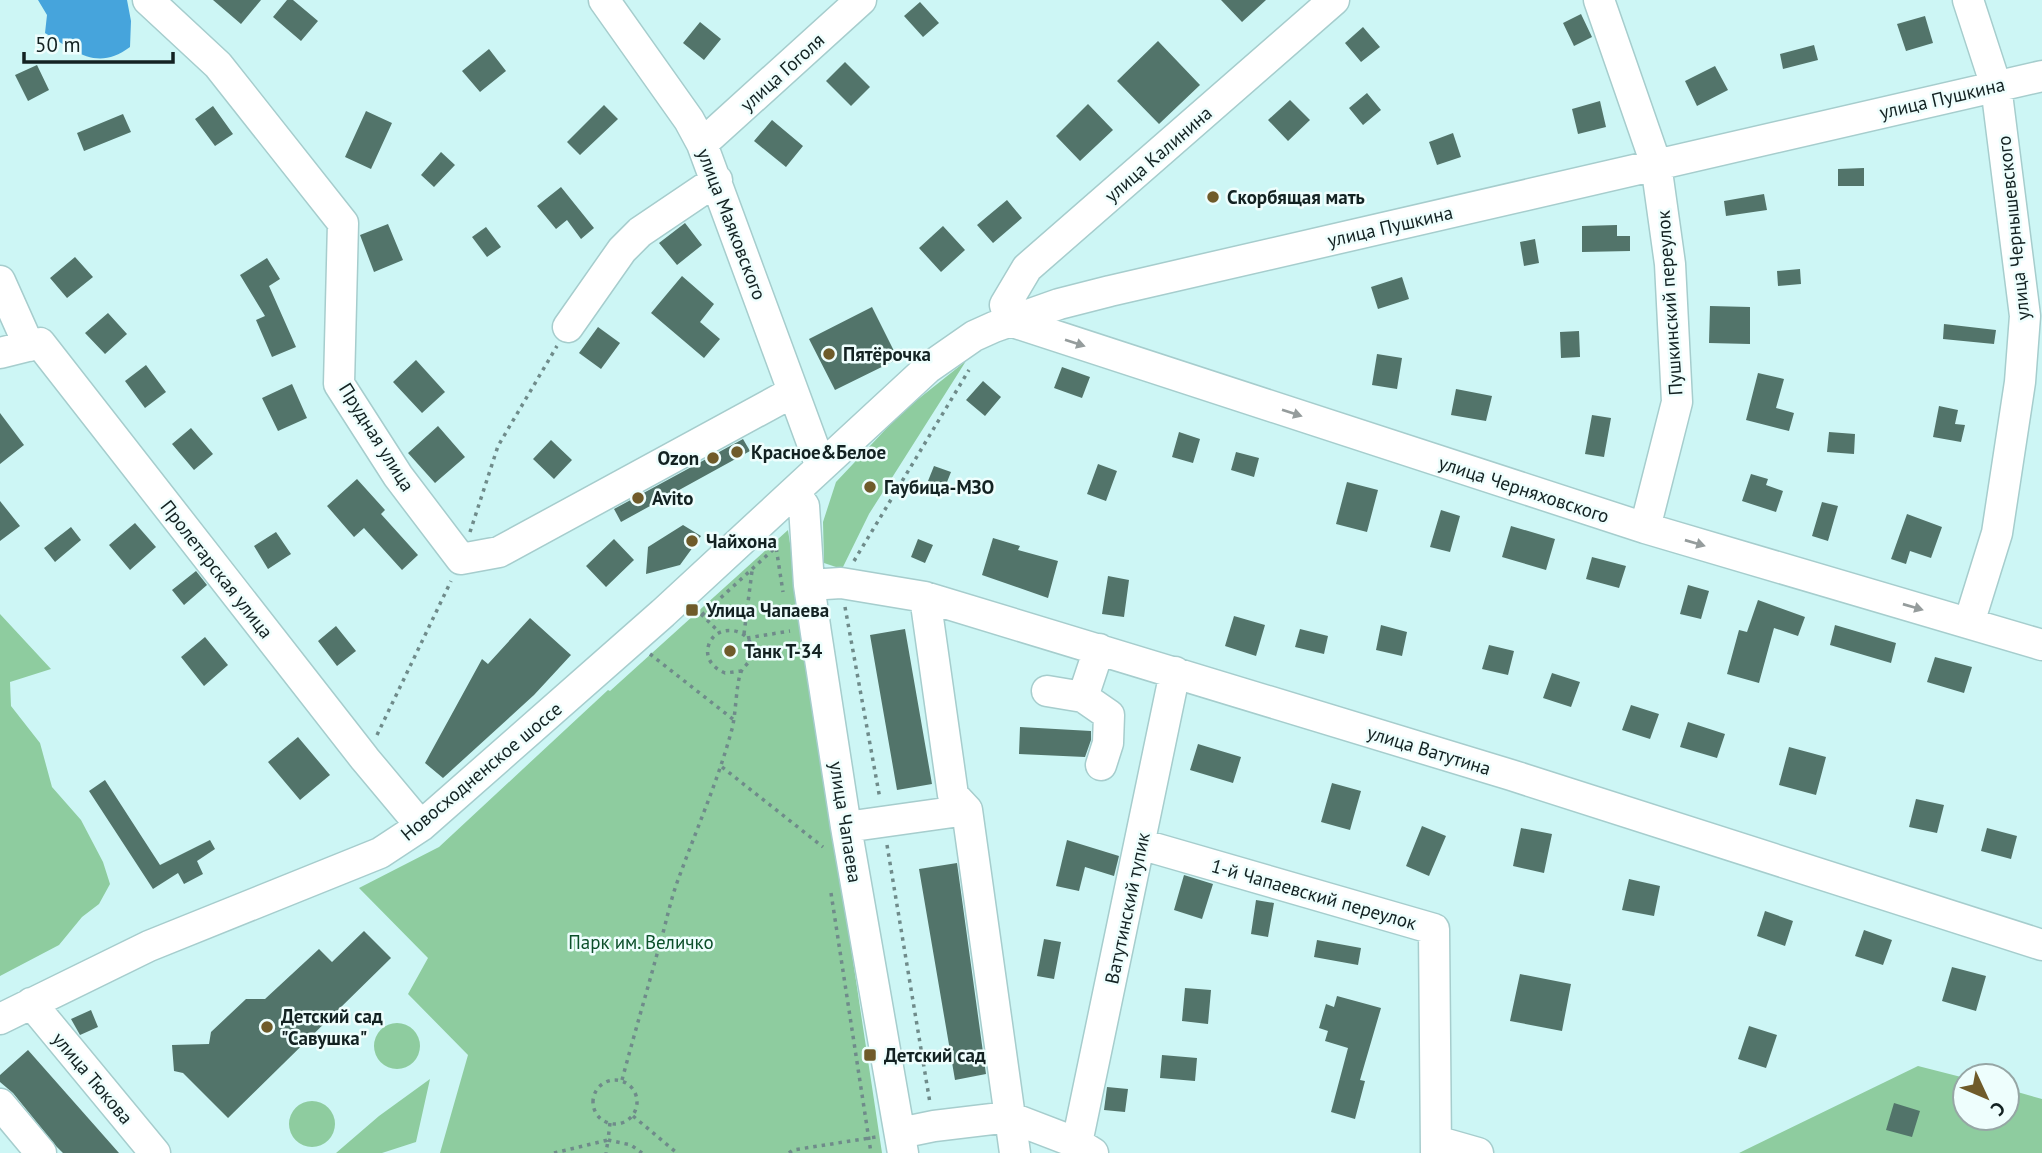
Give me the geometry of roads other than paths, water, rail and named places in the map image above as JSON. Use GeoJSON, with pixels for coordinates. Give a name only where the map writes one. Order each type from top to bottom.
{"type":"FeatureCollection","features":[{"type":"Feature","properties":{"kind":"street","name":"Прудная улица"},"geometry":{"type":"LineString","coordinates":[[148,0],[218,65],[343,223],[339,384],[398,476],[461,559],[499,552],[793,392]]}},
{"type":"Feature","properties":{"kind":"street","name":"улица Маяковского"},"geometry":{"type":"LineString","coordinates":[[604,0],[689,120],[702,144],[821,467]]}},
{"type":"Feature","properties":{"kind":"street","name":"улица Гоголя"},"geometry":{"type":"LineString","coordinates":[[702,144],[861,0]]}},
{"type":"Feature","properties":{"kind":"street","name":"улица Калинина"},"geometry":{"type":"LineString","coordinates":[[1010,321],[1005,305],[1027,268],[1334,0]]}},
{"type":"Feature","properties":{"kind":"street","name":"Пушкинский переулок"},"geometry":{"type":"LineString","coordinates":[[1599,0],[1656,164],[1670,264],[1677,402],[1645,528]]}},
{"type":"Feature","properties":{"kind":"street","name":"улица Чернышевского"},"geometry":{"type":"LineString","coordinates":[[1968,0],[1996,86],[2025,316],[2020,382],[1997,533],[1969,623]]}},
{"type":"Feature","properties":{"kind":"street","name":"улица Пушкина"},"geometry":{"type":"LineString","coordinates":[[794,492],[928,368],[974,336],[1059,304],[1110,290],[2042,76]]}},
{"type":"Feature","properties":{"kind":"street"},"geometry":{"type":"LineString","coordinates":[[568,327],[622,250],[640,232],[717,180]]}},
{"type":"Feature","properties":{"kind":"street"},"geometry":{"type":"LineString","coordinates":[[0,281],[29,346],[0,353]]}},
{"type":"Feature","properties":{"kind":"street","name":"улица Черняховского"},"geometry":{"type":"LineString","coordinates":[[1010,321],[1645,528],[2042,645]]}},
{"type":"Feature","properties":{"kind":"street","name":"Пролетарская улица"},"geometry":{"type":"LineString","coordinates":[[29,346],[40,344],[365,759],[421,826]]}},
{"type":"Feature","properties":{"kind":"street","name":"Новосходненское шоссе"},"geometry":{"type":"LineString","coordinates":[[0,1019],[162,941],[380,853],[421,826],[663,614],[794,492]]}},
{"type":"Feature","properties":{"kind":"street","name":"улица Чапаева"},"geometry":{"type":"LineString","coordinates":[[794,492],[803,506],[796,590],[815,626],[834,830],[902,1143]]}},
{"type":"Feature","properties":{"kind":"street","name":"улица Ватутина"},"geometry":{"type":"LineString","coordinates":[[796,590],[841,583],[925,597],[1511,775],[2042,945]]}},
{"type":"Feature","properties":{"kind":"street"},"geometry":{"type":"LineString","coordinates":[[925,597],[953,795],[967,810],[1014,1153]]}},
{"type":"Feature","properties":{"kind":"street"},"geometry":{"type":"LineString","coordinates":[[1083,697],[1099,649]]}},
{"type":"Feature","properties":{"kind":"street","name":"Ватутинский тупик"},"geometry":{"type":"LineString","coordinates":[[1085,1148],[1140,845],[1175,672]]}},
{"type":"Feature","properties":{"kind":"street"},"geometry":{"type":"LineString","coordinates":[[1047,691],[1083,697],[1109,715],[1108,743],[1101,765]]}},
{"type":"Feature","properties":{"kind":"street"},"geometry":{"type":"LineString","coordinates":[[834,830],[967,810]]}},
{"type":"Feature","properties":{"kind":"street","name":"1-й Чапаевский переулок"},"geometry":{"type":"LineString","coordinates":[[1140,845],[1434,929],[1436,1147]]}},
{"type":"Feature","properties":{"kind":"street","name":"улица Тюкова"},"geometry":{"type":"LineString","coordinates":[[31,1003],[155,1153]]}},
{"type":"Feature","properties":{"kind":"street"},"geometry":{"type":"LineString","coordinates":[[0,1104],[41,1153]]}},
{"type":"Feature","properties":{"kind":"street"},"geometry":{"type":"LineString","coordinates":[[902,1143],[934,1126],[1009,1117],[1085,1148]]}},
{"type":"Feature","properties":{"kind":"street"},"geometry":{"type":"LineString","coordinates":[[1436,1147],[1478,1153]]}},
{"type":"Feature","properties":{"kind":"water"},"geometry":{"type":"Polygon","coordinates":[[[38,0],[127,0],[131,21],[130,47],[107,58],[76,52],[45,33],[47,15],[38,0]]]}},
{"type":"Feature","properties":{"kind":"place","name":"Скорбящая мать"},"geometry":{"type":"Point","coordinates":[1213,197]}},
{"type":"Feature","properties":{"kind":"place","name":"Пятёрочка"},"geometry":{"type":"Point","coordinates":[829,354]}},
{"type":"Feature","properties":{"kind":"place","name":"Красное&Белое"},"geometry":{"type":"Point","coordinates":[737,452]}},
{"type":"Feature","properties":{"kind":"place","name":"Ozon"},"geometry":{"type":"Point","coordinates":[713,458]}},
{"type":"Feature","properties":{"kind":"place","name":"Гаубица-МЗО"},"geometry":{"type":"Point","coordinates":[870,487]}},
{"type":"Feature","properties":{"kind":"place","name":"Avito"},"geometry":{"type":"Point","coordinates":[638,498]}},
{"type":"Feature","properties":{"kind":"place","name":"Чайхона"},"geometry":{"type":"Point","coordinates":[692,541]}},
{"type":"Feature","properties":{"kind":"place","name":"Улица Чапаева"},"geometry":{"type":"Point","coordinates":[692,610]}},
{"type":"Feature","properties":{"kind":"place","name":"Танк Т-34"},"geometry":{"type":"Point","coordinates":[730,651]}},
{"type":"Feature","properties":{"kind":"place","name":"Детский сад \"Савушка\""},"geometry":{"type":"Point","coordinates":[267,1027]}},
{"type":"Feature","properties":{"kind":"place","name":"Детский сад"},"geometry":{"type":"Point","coordinates":[870,1055]}},
{"type":"Feature","properties":{"kind":"park label","name":"Парк им. Величко"},"geometry":{"type":"Point","coordinates":[641,942]}}]}
